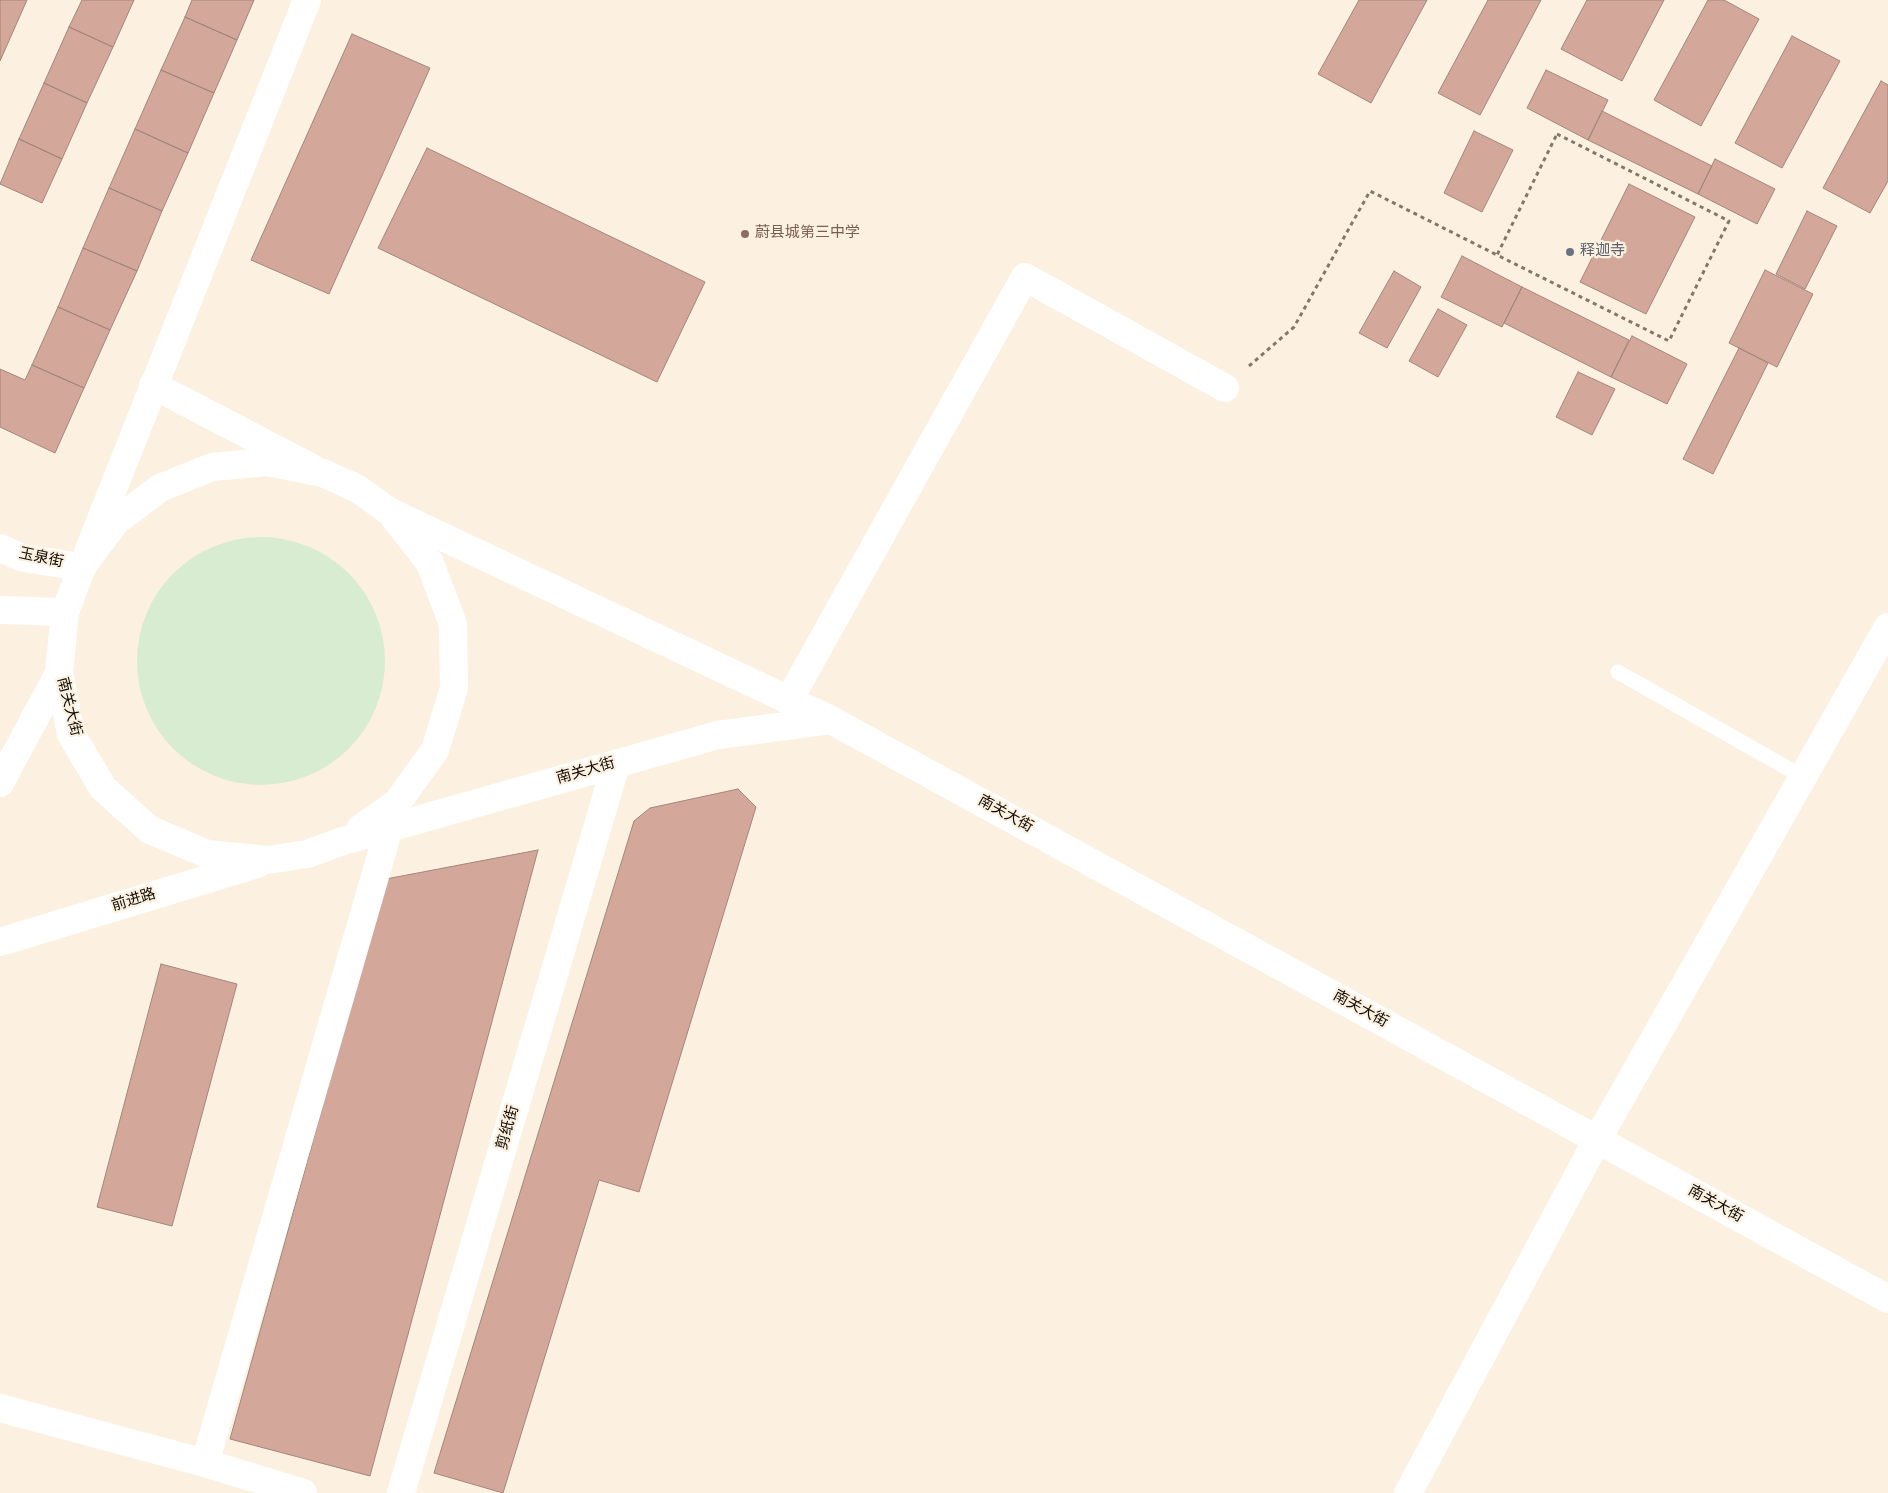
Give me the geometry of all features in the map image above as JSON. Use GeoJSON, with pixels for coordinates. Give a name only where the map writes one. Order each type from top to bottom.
{"type":"FeatureCollection","features":[{"type":"Feature","properties":{"kind":"street"},"geometry":{"type":"LineString","coordinates":[[82,567],[307,0]]}},
{"type":"Feature","properties":{"kind":"street"},"geometry":{"type":"LineString","coordinates":[[789,700],[1025,277],[1225,388]]}},
{"type":"Feature","properties":{"kind":"street"},"geometry":{"type":"LineString","coordinates":[[153,385],[323,473]]}},
{"type":"Feature","properties":{"kind":"street","name":"南关大街"},"geometry":{"type":"LineString","coordinates":[[831,720],[718,735],[343,841],[307,854],[268,860],[207,854],[150,830],[123,806],[103,788],[71,734],[58,673],[65,612],[82,567],[115,522],[160,488],[212,467],[268,462],[323,473],[358,489],[390,512],[831,720],[1888,1299]]}},
{"type":"Feature","properties":{"kind":"street","name":"南关大街"},"geometry":{"type":"LineString","coordinates":[[343,841],[397,804],[435,750],[454,688],[453,624],[450,615],[430,562],[390,512]]}},
{"type":"Feature","properties":{"kind":"street","name":"玉泉街"},"geometry":{"type":"LineString","coordinates":[[0,548],[23,558],[82,567]]}},
{"type":"Feature","properties":{"kind":"street"},"geometry":{"type":"LineString","coordinates":[[0,610],[65,612]]}},
{"type":"Feature","properties":{"kind":"street"},"geometry":{"type":"LineString","coordinates":[[1408,1493],[1597,1140],[1888,627]]}},
{"type":"Feature","properties":{"kind":"street"},"geometry":{"type":"LineString","coordinates":[[0,783],[58,673]]}},
{"type":"Feature","properties":{"kind":"street","name":"剪纸街"},"geometry":{"type":"LineString","coordinates":[[401,1493],[616,764]]}},
{"type":"Feature","properties":{"kind":"street"},"geometry":{"type":"LineString","coordinates":[[205,1463],[389,828]]}},
{"type":"Feature","properties":{"kind":"street","name":"前进路"},"geometry":{"type":"LineString","coordinates":[[0,942],[268,860]]}},
{"type":"Feature","properties":{"kind":"street"},"geometry":{"type":"LineString","coordinates":[[0,1408],[205,1463],[303,1493]]}},
{"type":"Feature","properties":{"kind":"lane"},"geometry":{"type":"LineString","coordinates":[[1618,672],[1803,777]]}},
{"type":"Feature","properties":{"kind":"path"},"geometry":{"type":"LineString","coordinates":[[1225,388],[1294,327],[1370,191],[1497,255],[1669,341],[1729,221],[1557,134],[1497,255]]}},
{"type":"Feature","properties":{"kind":"green space"},"geometry":{"type":"Polygon","coordinates":[[[261,537],[285,540],[308,547],[330,558],[348,574],[364,592],[375,614],[382,637],[385,661],[382,685],[375,708],[364,730],[348,748],[330,764],[308,775],[285,782],[261,785],[237,782],[214,775],[192,764],[174,748],[158,730],[147,708],[140,685],[137,661],[140,637],[147,614],[158,592],[174,574],[192,558],[214,547],[237,540],[261,537]]]}},
{"type":"Feature","properties":{"kind":"building"},"geometry":{"type":"Polygon","coordinates":[[[0,0],[27,0],[0,61],[0,0]]]}},
{"type":"Feature","properties":{"kind":"building"},"geometry":{"type":"Polygon","coordinates":[[[82,0],[134,0],[113,47],[69,27],[82,0]]]}},
{"type":"Feature","properties":{"kind":"building"},"geometry":{"type":"Polygon","coordinates":[[[192,0],[254,0],[237,40],[185,17],[192,0]]]}},
{"type":"Feature","properties":{"kind":"building"},"geometry":{"type":"Polygon","coordinates":[[[1359,0],[1427,0],[1371,103],[1318,74],[1359,0]]]}},
{"type":"Feature","properties":{"kind":"building"},"geometry":{"type":"Polygon","coordinates":[[[1488,0],[1541,0],[1480,115],[1438,93],[1488,0]]]}},
{"type":"Feature","properties":{"kind":"building"},"geometry":{"type":"Polygon","coordinates":[[[1587,0],[1664,0],[1622,81],[1561,49],[1587,0]]]}},
{"type":"Feature","properties":{"kind":"building"},"geometry":{"type":"Polygon","coordinates":[[[1708,0],[1724,0],[1759,19],[1701,126],[1654,100],[1708,0]]]}},
{"type":"Feature","properties":{"kind":"building"},"geometry":{"type":"Polygon","coordinates":[[[185,17],[237,40],[214,93],[161,70],[185,17]]]}},
{"type":"Feature","properties":{"kind":"building"},"geometry":{"type":"Polygon","coordinates":[[[69,27],[113,47],[87,103],[44,83],[69,27]]]}},
{"type":"Feature","properties":{"kind":"building"},"geometry":{"type":"Polygon","coordinates":[[[352,34],[430,68],[329,294],[251,260],[352,34]]]}},
{"type":"Feature","properties":{"kind":"building"},"geometry":{"type":"Polygon","coordinates":[[[1792,36],[1840,61],[1782,168],[1735,143],[1792,36]]]}},
{"type":"Feature","properties":{"kind":"building"},"geometry":{"type":"Polygon","coordinates":[[[161,70],[214,93],[188,153],[135,129],[161,70]]]}},
{"type":"Feature","properties":{"kind":"building"},"geometry":{"type":"Polygon","coordinates":[[[1546,70],[1608,100],[1588,140],[1527,108],[1546,70]]]}},
{"type":"Feature","properties":{"kind":"building"},"geometry":{"type":"Polygon","coordinates":[[[1881,81],[1888,85],[1888,181],[1870,213],[1823,188],[1881,81]]]}},
{"type":"Feature","properties":{"kind":"building"},"geometry":{"type":"Polygon","coordinates":[[[44,83],[87,103],[62,159],[19,139],[44,83]]]}},
{"type":"Feature","properties":{"kind":"building"},"geometry":{"type":"Polygon","coordinates":[[[1602,111],[1712,166],[1698,194],[1588,140],[1602,111]]]}},
{"type":"Feature","properties":{"kind":"building"},"geometry":{"type":"Polygon","coordinates":[[[135,129],[188,153],[162,211],[109,188],[135,129]]]}},
{"type":"Feature","properties":{"kind":"building"},"geometry":{"type":"Polygon","coordinates":[[[1474,131],[1513,150],[1482,212],[1444,193],[1474,131]]]}},
{"type":"Feature","properties":{"kind":"building"},"geometry":{"type":"Polygon","coordinates":[[[19,139],[62,159],[42,203],[0,184],[19,139]]]}},
{"type":"Feature","properties":{"kind":"building"},"geometry":{"type":"Polygon","coordinates":[[[427,148],[705,282],[657,382],[378,248],[427,148]]]}},
{"type":"Feature","properties":{"kind":"building"},"geometry":{"type":"Polygon","coordinates":[[[1715,159],[1775,189],[1757,224],[1698,194],[1715,159]]]}},
{"type":"Feature","properties":{"kind":"building"},"geometry":{"type":"Polygon","coordinates":[[[1629,184],[1695,217],[1646,314],[1580,282],[1629,184]]]}},
{"type":"Feature","properties":{"kind":"building"},"geometry":{"type":"Polygon","coordinates":[[[109,188],[162,211],[137,271],[83,248],[109,188]]]}},
{"type":"Feature","properties":{"kind":"building"},"geometry":{"type":"Polygon","coordinates":[[[1807,211],[1837,226],[1805,289],[1776,274],[1807,211]]]}},
{"type":"Feature","properties":{"kind":"building"},"geometry":{"type":"Polygon","coordinates":[[[83,248],[137,271],[110,330],[58,307],[83,248]]]}},
{"type":"Feature","properties":{"kind":"building"},"geometry":{"type":"Polygon","coordinates":[[[1462,256],[1522,287],[1502,327],[1441,297],[1462,256]]]}},
{"type":"Feature","properties":{"kind":"building"},"geometry":{"type":"Polygon","coordinates":[[[1765,270],[1813,294],[1777,367],[1729,343],[1765,270]]]}},
{"type":"Feature","properties":{"kind":"building"},"geometry":{"type":"Polygon","coordinates":[[[1394,271],[1421,287],[1387,348],[1359,333],[1394,271]]]}},
{"type":"Feature","properties":{"kind":"building"},"geometry":{"type":"Polygon","coordinates":[[[1522,287],[1629,340],[1611,377],[1504,323],[1522,287]]]}},
{"type":"Feature","properties":{"kind":"building"},"geometry":{"type":"Polygon","coordinates":[[[58,307],[110,330],[84,388],[32,365],[58,307]]]}},
{"type":"Feature","properties":{"kind":"building"},"geometry":{"type":"Polygon","coordinates":[[[1438,309],[1467,325],[1438,377],[1409,361],[1438,309]]]}},
{"type":"Feature","properties":{"kind":"building"},"geometry":{"type":"Polygon","coordinates":[[[1632,336],[1687,364],[1667,404],[1611,377],[1632,336]]]}},
{"type":"Feature","properties":{"kind":"building"},"geometry":{"type":"Polygon","coordinates":[[[1739,348],[1768,363],[1713,474],[1683,459],[1739,348]]]}},
{"type":"Feature","properties":{"kind":"building"},"geometry":{"type":"Polygon","coordinates":[[[32,365],[84,388],[55,453],[0,427],[0,369],[25,380],[32,365]]]}},
{"type":"Feature","properties":{"kind":"building"},"geometry":{"type":"Polygon","coordinates":[[[1578,372],[1615,389],[1592,435],[1556,417],[1578,372]]]}},
{"type":"Feature","properties":{"kind":"building"},"geometry":{"type":"Polygon","coordinates":[[[738,789],[756,807],[639,1192],[599,1180],[503,1493],[434,1473],[634,821],[650,808],[738,789]]]}},
{"type":"Feature","properties":{"kind":"building"},"geometry":{"type":"Polygon","coordinates":[[[538,850],[370,1476],[230,1439],[386,879],[538,850]]]}},
{"type":"Feature","properties":{"kind":"building"},"geometry":{"type":"Polygon","coordinates":[[[161,964],[237,984],[172,1226],[97,1207],[161,964]]]}},
{"type":"Feature","properties":{"kind":"place","name":"蔚县城第三中学"},"geometry":{"type":"Point","coordinates":[745,234]}},
{"type":"Feature","properties":{"kind":"place","name":"释迦寺"},"geometry":{"type":"Point","coordinates":[1570,252]}}]}
